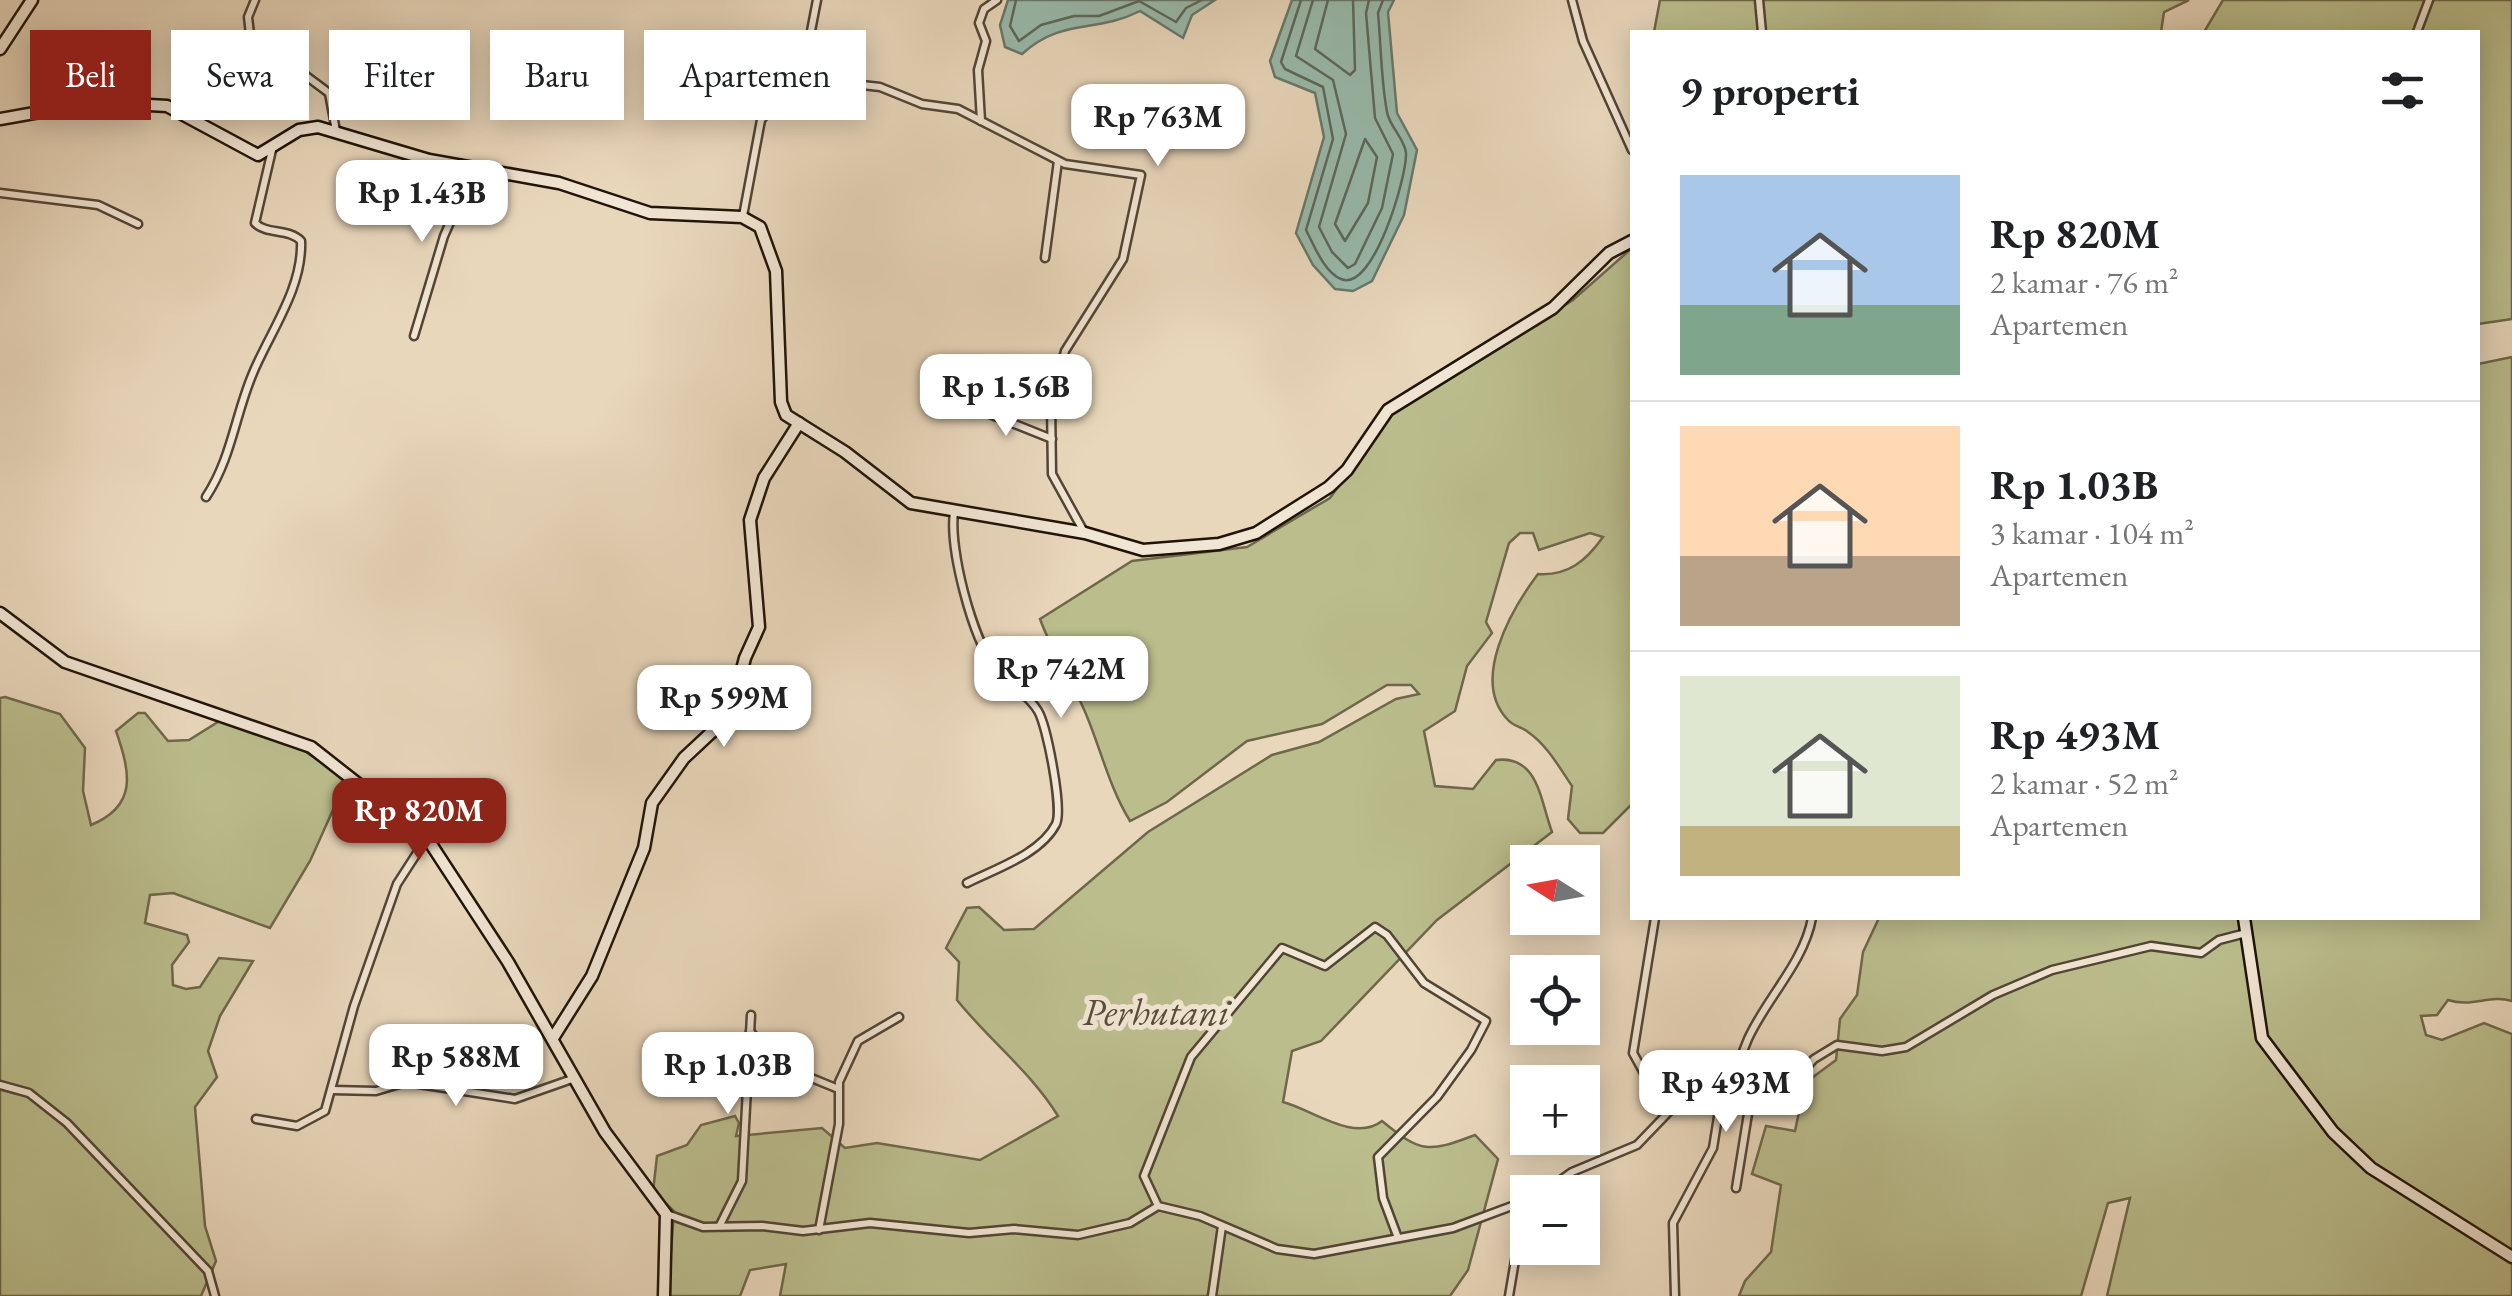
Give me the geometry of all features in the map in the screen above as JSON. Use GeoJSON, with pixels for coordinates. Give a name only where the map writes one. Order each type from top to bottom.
{"type":"FeatureCollection","features":[{"type":"Feature","properties":{"kind":"street"},"geometry":{"type":"LineString","coordinates":[[0,48],[32,0]]}},
{"type":"Feature","properties":{"kind":"street"},"geometry":{"type":"LineString","coordinates":[[255,0],[248,17],[250,34],[329,92],[336,132]]}},
{"type":"Feature","properties":{"kind":"street"},"geometry":{"type":"LineString","coordinates":[[812,30],[817,0]]}},
{"type":"Feature","properties":{"kind":"street"},"geometry":{"type":"LineString","coordinates":[[981,122],[978,70],[986,42],[979,23],[984,9],[997,0]]}},
{"type":"Feature","properties":{"kind":"street"},"geometry":{"type":"LineString","coordinates":[[1572,0],[1583,41],[1630,146]]}},
{"type":"Feature","properties":{"kind":"street"},"geometry":{"type":"LineString","coordinates":[[1760,0],[1762,30]]}},
{"type":"Feature","properties":{"kind":"street"},"geometry":{"type":"LineString","coordinates":[[2418,30],[2429,0]]}},
{"type":"Feature","properties":{"kind":"street"},"geometry":{"type":"LineString","coordinates":[[866,85],[922,104],[964,110],[1074,167],[1137,172],[1142,179],[1123,259],[1060,364],[1051,403],[1052,474],[1085,533]]}},
{"type":"Feature","properties":{"kind":"street"},"geometry":{"type":"LineString","coordinates":[[0,119],[96,102],[168,106],[183,110],[251,154],[263,156],[306,128],[336,132],[472,170],[559,183],[668,216],[742,218],[760,227],[776,271],[780,402],[786,415],[845,452],[903,500],[1085,533],[1143,550],[1219,544],[1256,533],[1347,470],[1380,419],[1408,394],[1552,308],[1609,253],[1630,243]]}},
{"type":"Feature","properties":{"kind":"street"},"geometry":{"type":"LineString","coordinates":[[742,218],[761,120]]}},
{"type":"Feature","properties":{"kind":"street"},"geometry":{"type":"LineString","coordinates":[[206,497],[229,455],[254,371],[277,330],[300,255],[298,237],[262,229],[254,223],[272,150]]}},
{"type":"Feature","properties":{"kind":"street"},"geometry":{"type":"LineString","coordinates":[[1044,258],[1058,160]]}},
{"type":"Feature","properties":{"kind":"street"},"geometry":{"type":"LineString","coordinates":[[414,336],[444,236],[472,170]]}},
{"type":"Feature","properties":{"kind":"street"},"geometry":{"type":"LineString","coordinates":[[0,192],[98,205],[138,224]]}},
{"type":"Feature","properties":{"kind":"street"},"geometry":{"type":"LineString","coordinates":[[972,407],[1052,439]]}},
{"type":"Feature","properties":{"kind":"street"},"geometry":{"type":"LineString","coordinates":[[553,1038],[592,976],[644,848],[652,803],[684,758],[730,715],[745,658],[760,627],[750,520],[764,478],[798,423]]}},
{"type":"Feature","properties":{"kind":"street"},"geometry":{"type":"LineString","coordinates":[[954,512],[952,535],[976,629],[993,664],[1039,713],[1059,811],[1054,828],[1034,847],[967,883]]}},
{"type":"Feature","properties":{"kind":"street"},"geometry":{"type":"LineString","coordinates":[[0,613],[65,662],[310,747],[427,838],[553,1038],[572,1079],[668,1220],[664,1296]]}},
{"type":"Feature","properties":{"kind":"street"},"geometry":{"type":"LineString","coordinates":[[256,1119],[304,1124],[322,1114],[354,1006],[398,884],[427,838]]}},
{"type":"Feature","properties":{"kind":"street"},"geometry":{"type":"LineString","coordinates":[[1655,920],[1633,1053],[1644,1073],[1687,1093],[1788,1088],[1814,1059],[1837,1046],[1882,1051],[1914,1044],[1993,995],[2052,970],[2150,946],[2201,952],[2219,940],[2247,932]]}},
{"type":"Feature","properties":{"kind":"street"},"geometry":{"type":"LineString","coordinates":[[1738,1090],[1741,1056],[1803,948],[1811,920]]}},
{"type":"Feature","properties":{"kind":"street"},"geometry":{"type":"LineString","coordinates":[[2244,920],[2262,1038],[2333,1132],[2372,1168],[2512,1257]]}},
{"type":"Feature","properties":{"kind":"street"},"geometry":{"type":"LineString","coordinates":[[1398,1238],[1382,1198],[1378,1157],[1437,1096],[1486,1021],[1424,983],[1387,934],[1375,927],[1325,966],[1282,948],[1200,1043],[1144,1176],[1158,1206],[1295,1254],[1398,1238],[1452,1228],[1510,1206]]}},
{"type":"Feature","properties":{"kind":"street"},"geometry":{"type":"LineString","coordinates":[[720,1225],[742,1180],[751,1014]]}},
{"type":"Feature","properties":{"kind":"street"},"geometry":{"type":"LineString","coordinates":[[819,1230],[840,1124],[836,1088],[858,1041],[899,1017]]}},
{"type":"Feature","properties":{"kind":"street"},"geometry":{"type":"LineString","coordinates":[[750,1031],[766,1051],[795,1062],[804,1075],[836,1088]]}},
{"type":"Feature","properties":{"kind":"street"},"geometry":{"type":"LineString","coordinates":[[332,1090],[376,1092],[406,1082],[516,1099],[572,1079]]}},
{"type":"Feature","properties":{"kind":"street"},"geometry":{"type":"LineString","coordinates":[[0,1085],[38,1098],[87,1143],[208,1271],[215,1296]]}},
{"type":"Feature","properties":{"kind":"street"},"geometry":{"type":"LineString","coordinates":[[1736,1188],[1752,1088]]}},
{"type":"Feature","properties":{"kind":"street"},"geometry":{"type":"LineString","coordinates":[[1675,1296],[1673,1223],[1714,1148],[1722,1092]]}},
{"type":"Feature","properties":{"kind":"street"},"geometry":{"type":"LineString","coordinates":[[1568,1175],[1637,1145],[1687,1093]]}},
{"type":"Feature","properties":{"kind":"street"},"geometry":{"type":"LineString","coordinates":[[668,1220],[702,1227],[819,1230],[870,1223],[968,1233],[1014,1229],[1078,1234],[1130,1223],[1158,1206]]}},
{"type":"Feature","properties":{"kind":"street"},"geometry":{"type":"LineString","coordinates":[[1212,1296],[1222,1226]]}},
{"type":"Feature","properties":{"kind":"street"},"geometry":{"type":"LineString","coordinates":[[1508,1296],[1514,1265]]}},
{"type":"Feature","properties":{"kind":"green space"},"geometry":{"type":"Polygon","coordinates":[[[1660,0],[2189,0],[2164,12],[2161,30],[1654,30],[1660,0]]]}},
{"type":"Feature","properties":{"kind":"green space"},"geometry":{"type":"Polygon","coordinates":[[[2223,0],[2512,0],[2512,319],[2480,324],[2480,30],[2205,30],[2223,0]]]}},
{"type":"Feature","properties":{"kind":"green space","name":"Perhutani"},"geometry":{"type":"Polygon","coordinates":[[[1630,250],[1630,806],[1603,833],[1580,833],[1568,819],[1572,786],[1541,743],[1510,722],[1497,704],[1493,686],[1499,646],[1527,589],[1538,574],[1575,565],[1603,537],[1590,533],[1539,550],[1533,533],[1520,533],[1509,543],[1486,622],[1492,633],[1467,666],[1455,711],[1424,731],[1435,786],[1473,789],[1496,760],[1521,764],[1535,782],[1552,832],[1535,845],[1510,845],[1510,864],[1437,920],[1321,1041],[1292,1051],[1283,1102],[1346,1127],[1371,1127],[1382,1121],[1406,1139],[1426,1147],[1475,1135],[1498,1159],[1468,1270],[1450,1296],[780,1296],[786,1264],[750,1270],[740,1296],[668,1296],[674,1211],[653,1192],[657,1156],[687,1145],[701,1125],[735,1116],[739,1123],[736,1136],[822,1128],[845,1148],[877,1143],[980,1160],[1058,1116],[1035,1085],[957,1000],[959,962],[946,948],[967,908],[979,907],[1004,930],[1034,929],[1148,832],[1272,755],[1319,742],[1396,699],[1419,694],[1411,685],[1387,685],[1322,724],[1247,741],[1167,802],[1130,821],[1040,619],[1132,561],[1247,547],[1330,498],[1391,414],[1573,300],[1630,250]]]}},
{"type":"Feature","properties":{"kind":"green space"},"geometry":{"type":"Polygon","coordinates":[[[2512,357],[2512,1001],[2448,1000],[2437,1015],[2421,1016],[2426,1035],[2442,1040],[2484,1023],[2512,1034],[2512,1296],[2107,1296],[2130,1198],[2108,1203],[2081,1296],[1739,1296],[1745,1281],[1771,1252],[1781,1185],[1752,1174],[1766,1126],[1795,1131],[1805,1083],[1836,1060],[1840,1019],[1857,995],[1863,952],[1878,920],[2480,920],[2480,364],[2512,357]]]}},
{"type":"Feature","properties":{"kind":"green space"},"geometry":{"type":"Polygon","coordinates":[[[0,698],[60,714],[85,748],[83,791],[91,825],[106,817],[123,798],[127,775],[116,731],[138,713],[145,713],[168,741],[189,740],[226,717],[283,737],[347,779],[310,861],[270,928],[173,893],[150,895],[145,923],[187,935],[189,942],[172,965],[173,985],[186,989],[200,987],[219,958],[253,961],[220,1016],[208,1051],[217,1077],[195,1107],[205,1226],[216,1261],[201,1296],[0,1296],[0,698]]]}},
{"type":"Feature","properties":{"kind":"water"},"geometry":{"type":"Polygon","coordinates":[[[1008,0],[1215,0],[1192,15],[1183,38],[1140,11],[1051,35],[1022,54],[1005,47],[1000,25],[1008,0]]]}},
{"type":"Feature","properties":{"kind":"water"},"geometry":{"type":"Polygon","coordinates":[[[1292,0],[1394,0],[1388,12],[1397,113],[1417,150],[1404,215],[1372,281],[1353,291],[1335,289],[1313,265],[1296,233],[1324,137],[1315,93],[1275,77],[1270,61],[1292,0]]]}}]}
